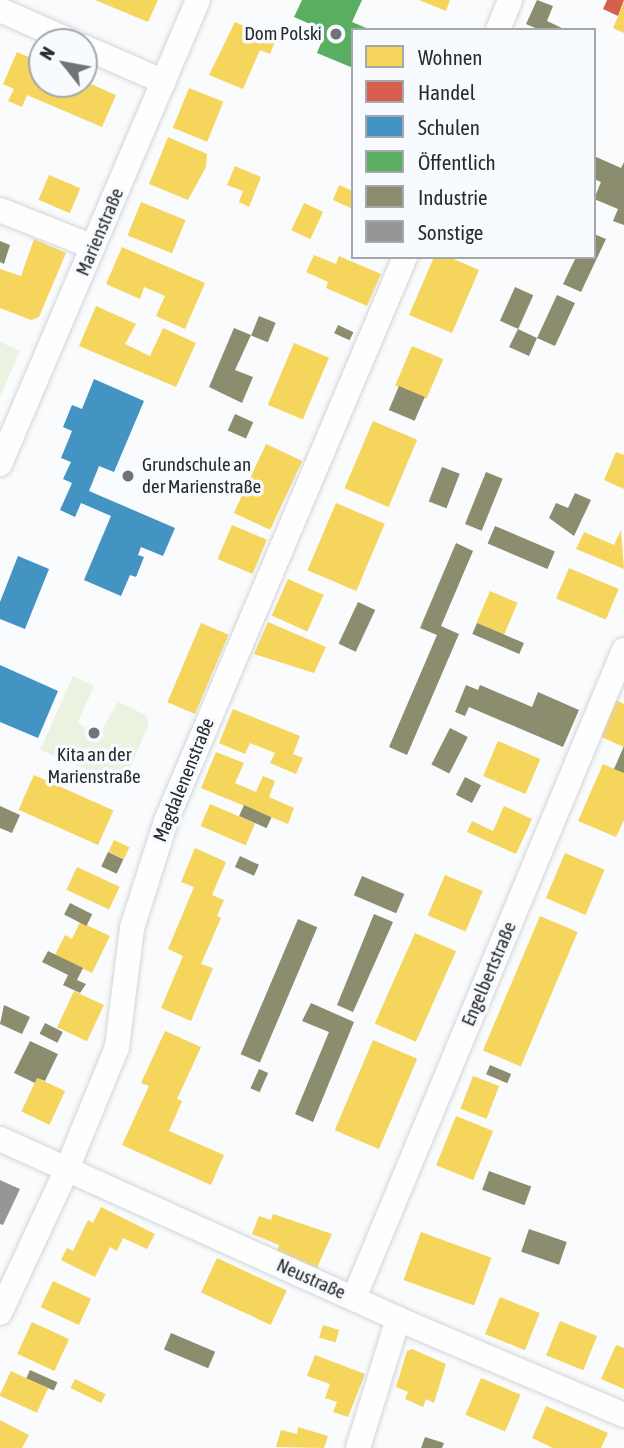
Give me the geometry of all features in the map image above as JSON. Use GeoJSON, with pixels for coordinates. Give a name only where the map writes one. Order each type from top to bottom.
{"type":"FeatureCollection","features":[{"type":"Feature","properties":{"kind":"street","name":"Marienstraße"},"geometry":{"type":"LineString","coordinates":[[0,464],[198,0]]}},
{"type":"Feature","properties":{"kind":"street"},"geometry":{"type":"LineString","coordinates":[[499,28],[510,0]]}},
{"type":"Feature","properties":{"kind":"street"},"geometry":{"type":"LineString","coordinates":[[0,10],[41,28]]}},
{"type":"Feature","properties":{"kind":"street"},"geometry":{"type":"LineString","coordinates":[[98,53],[164,82]]}},
{"type":"Feature","properties":{"kind":"street"},"geometry":{"type":"LineString","coordinates":[[0,210],[93,247]]}},
{"type":"Feature","properties":{"kind":"street","name":"Magdalenenstraße"},"geometry":{"type":"LineString","coordinates":[[0,1313],[67,1169],[117,1047],[132,928],[166,821],[404,259]]}},
{"type":"Feature","properties":{"kind":"street","name":"Engelbertstraße"},"geometry":{"type":"LineString","coordinates":[[354,1298],[624,650]]}},
{"type":"Feature","properties":{"kind":"street","name":"Neustraße"},"geometry":{"type":"LineString","coordinates":[[0,1139],[398,1319],[624,1415]]}},
{"type":"Feature","properties":{"kind":"street"},"geometry":{"type":"LineString","coordinates":[[358,1448],[398,1319]]}},
{"type":"Feature","properties":{"kind":"green space"},"geometry":{"type":"Polygon","coordinates":[[[0,342],[20,351],[0,396],[0,342]]]}},
{"type":"Feature","properties":{"kind":"green space"},"geometry":{"type":"Polygon","coordinates":[[[73,676],[94,686],[78,722],[93,735],[98,736],[118,702],[146,715],[149,723],[123,785],[40,750],[73,676]]]}},
{"type":"Feature","properties":{"kind":"building: Wohnen"},"geometry":{"type":"Polygon","coordinates":[[[95,0],[158,0],[148,22],[95,0]]]}},
{"type":"Feature","properties":{"kind":"building: Wohnen"},"geometry":{"type":"Polygon","coordinates":[[[419,0],[450,0],[446,11],[419,0]]]}},
{"type":"Feature","properties":{"kind":"building: Wohnen"},"geometry":{"type":"Polygon","coordinates":[[[624,2],[624,33],[613,28],[624,2]]]}},
{"type":"Feature","properties":{"kind":"building: Wohnen"},"geometry":{"type":"Polygon","coordinates":[[[235,22],[276,39],[270,54],[260,50],[243,89],[209,75],[235,22]]]}},
{"type":"Feature","properties":{"kind":"building: Wohnen"},"geometry":{"type":"Polygon","coordinates":[[[17,52],[28,57],[28,95],[22,107],[8,101],[14,89],[3,84],[17,52]]]}},
{"type":"Feature","properties":{"kind":"building: Wohnen"},"geometry":{"type":"Polygon","coordinates":[[[98,87],[116,95],[102,127],[34,98],[98,98],[98,87]]]}},
{"type":"Feature","properties":{"kind":"building: Wohnen"},"geometry":{"type":"Polygon","coordinates":[[[189,88],[223,102],[207,142],[173,128],[189,88]]]}},
{"type":"Feature","properties":{"kind":"building: Wohnen"},"geometry":{"type":"Polygon","coordinates":[[[168,137],[207,154],[206,167],[188,200],[149,184],[168,137]]]}},
{"type":"Feature","properties":{"kind":"building: Wohnen"},"geometry":{"type":"Polygon","coordinates":[[[235,166],[261,177],[249,207],[239,202],[243,191],[227,185],[235,166]]]}},
{"type":"Feature","properties":{"kind":"building: Wohnen"},"geometry":{"type":"Polygon","coordinates":[[[49,175],[80,188],[70,213],[38,200],[49,175]]]}},
{"type":"Feature","properties":{"kind":"building: Wohnen"},"geometry":{"type":"Polygon","coordinates":[[[339,185],[351,190],[351,208],[333,200],[339,185]]]}},
{"type":"Feature","properties":{"kind":"building: Wohnen"},"geometry":{"type":"Polygon","coordinates":[[[141,202],[186,220],[172,253],[128,235],[141,202]]]}},
{"type":"Feature","properties":{"kind":"building: Wohnen"},"geometry":{"type":"Polygon","coordinates":[[[304,203],[323,212],[310,239],[291,230],[304,203]]]}},
{"type":"Feature","properties":{"kind":"building: Wohnen"},"geometry":{"type":"Polygon","coordinates":[[[34,239],[66,253],[39,317],[31,320],[0,308],[0,269],[21,276],[34,239]]]}},
{"type":"Feature","properties":{"kind":"building: Wohnen"},"geometry":{"type":"Polygon","coordinates":[[[122,247],[205,283],[185,329],[156,316],[165,296],[144,287],[140,299],[106,284],[122,247]]]}},
{"type":"Feature","properties":{"kind":"building: Wohnen"},"geometry":{"type":"Polygon","coordinates":[[[314,255],[336,264],[339,256],[381,274],[367,306],[326,288],[328,282],[306,272],[314,255]]]}},
{"type":"Feature","properties":{"kind":"building: Wohnen"},"geometry":{"type":"Polygon","coordinates":[[[433,259],[454,259],[479,270],[452,333],[409,315],[433,259]]]}},
{"type":"Feature","properties":{"kind":"building: Wohnen"},"geometry":{"type":"Polygon","coordinates":[[[96,306],[136,324],[125,344],[150,356],[163,328],[196,343],[176,387],[79,346],[96,306]]]}},
{"type":"Feature","properties":{"kind":"building: Wohnen"},"geometry":{"type":"Polygon","coordinates":[[[294,343],[329,358],[303,420],[268,405],[294,343]]]}},
{"type":"Feature","properties":{"kind":"building: Wohnen"},"geometry":{"type":"Polygon","coordinates":[[[412,346],[443,359],[426,399],[395,386],[412,346]]]}},
{"type":"Feature","properties":{"kind":"building: Wohnen"},"geometry":{"type":"Polygon","coordinates":[[[373,421],[417,440],[389,507],[344,488],[373,421]]]}},
{"type":"Feature","properties":{"kind":"building: Wohnen"},"geometry":{"type":"Polygon","coordinates":[[[266,444],[302,461],[270,530],[234,513],[266,444]]]}},
{"type":"Feature","properties":{"kind":"building: Wohnen"},"geometry":{"type":"Polygon","coordinates":[[[616,452],[624,455],[624,489],[604,480],[616,452]]]}},
{"type":"Feature","properties":{"kind":"building: Wohnen"},"geometry":{"type":"Polygon","coordinates":[[[336,503],[385,524],[356,591],[307,570],[336,503]]]}},
{"type":"Feature","properties":{"kind":"building: Wohnen"},"geometry":{"type":"Polygon","coordinates":[[[232,525],[267,540],[253,574],[218,559],[232,525]]]}},
{"type":"Feature","properties":{"kind":"building: Wohnen"},"geometry":{"type":"Polygon","coordinates":[[[621,530],[624,569],[576,549],[584,532],[614,545],[621,530]]]}},
{"type":"Feature","properties":{"kind":"building: Wohnen"},"geometry":{"type":"Polygon","coordinates":[[[569,568],[619,589],[606,619],[556,598],[569,568]]]}},
{"type":"Feature","properties":{"kind":"building: Wohnen"},"geometry":{"type":"Polygon","coordinates":[[[288,579],[324,595],[307,631],[272,616],[288,579]]]}},
{"type":"Feature","properties":{"kind":"building: Wohnen"},"geometry":{"type":"Polygon","coordinates":[[[490,591],[518,603],[504,635],[476,623],[490,591]]]}},
{"type":"Feature","properties":{"kind":"building: Wohnen"},"geometry":{"type":"Polygon","coordinates":[[[268,622],[326,647],[314,673],[254,654],[268,622]]]}},
{"type":"Feature","properties":{"kind":"building: Wohnen"},"geometry":{"type":"Polygon","coordinates":[[[201,623],[229,635],[195,714],[167,702],[201,623]]]}},
{"type":"Feature","properties":{"kind":"building: Wohnen"},"geometry":{"type":"Polygon","coordinates":[[[613,699],[624,704],[624,747],[597,735],[613,699]]]}},
{"type":"Feature","properties":{"kind":"building: Wohnen"},"geometry":{"type":"Polygon","coordinates":[[[233,709],[300,736],[293,754],[303,758],[296,774],[270,763],[275,753],[250,743],[245,754],[219,743],[233,709]]]}},
{"type":"Feature","properties":{"kind":"building: Wohnen"},"geometry":{"type":"Polygon","coordinates":[[[498,741],[540,759],[525,794],[483,776],[498,741]]]}},
{"type":"Feature","properties":{"kind":"building: Wohnen"},"geometry":{"type":"Polygon","coordinates":[[[216,752],[244,763],[235,783],[256,792],[263,776],[275,781],[269,797],[294,808],[288,824],[201,788],[216,752]]]}},
{"type":"Feature","properties":{"kind":"building: Wohnen"},"geometry":{"type":"Polygon","coordinates":[[[603,764],[624,773],[624,820],[616,837],[578,821],[603,764]]]}},
{"type":"Feature","properties":{"kind":"building: Wohnen"},"geometry":{"type":"Polygon","coordinates":[[[34,775],[113,810],[98,845],[19,810],[34,775]]]}},
{"type":"Feature","properties":{"kind":"building: Wohnen"},"geometry":{"type":"Polygon","coordinates":[[[210,804],[255,823],[246,845],[201,826],[210,804]]]}},
{"type":"Feature","properties":{"kind":"building: Wohnen"},"geometry":{"type":"Polygon","coordinates":[[[504,806],[532,819],[516,854],[467,832],[472,821],[493,831],[504,806]]]}},
{"type":"Feature","properties":{"kind":"building: Wohnen"},"geometry":{"type":"Polygon","coordinates":[[[114,840],[129,847],[124,859],[109,852],[114,840]]]}},
{"type":"Feature","properties":{"kind":"building: Wohnen"},"geometry":{"type":"Polygon","coordinates":[[[195,848],[226,862],[212,895],[224,900],[217,916],[221,918],[201,964],[213,968],[191,1021],[161,1008],[183,956],[168,949],[194,887],[181,882],[195,848]]]}},
{"type":"Feature","properties":{"kind":"building: Wohnen"},"geometry":{"type":"Polygon","coordinates":[[[565,853],[605,870],[585,915],[546,898],[565,853]]]}},
{"type":"Feature","properties":{"kind":"building: Wohnen"},"geometry":{"type":"Polygon","coordinates":[[[77,867],[120,887],[109,910],[66,890],[77,867]]]}},
{"type":"Feature","properties":{"kind":"building: Wohnen"},"geometry":{"type":"Polygon","coordinates":[[[445,875],[483,891],[466,932],[428,916],[445,875]]]}},
{"type":"Feature","properties":{"kind":"building: Wohnen"},"geometry":{"type":"Polygon","coordinates":[[[540,916],[578,932],[521,1066],[483,1050],[540,916]]]}},
{"type":"Feature","properties":{"kind":"building: Wohnen"},"geometry":{"type":"Polygon","coordinates":[[[80,922],[110,936],[92,973],[55,955],[65,935],[72,939],[80,922]]]}},
{"type":"Feature","properties":{"kind":"building: Wohnen"},"geometry":{"type":"Polygon","coordinates":[[[415,933],[456,951],[416,1042],[375,1023],[415,933]]]}},
{"type":"Feature","properties":{"kind":"building: Wohnen"},"geometry":{"type":"Polygon","coordinates":[[[74,991],[104,1005],[87,1041],[57,1027],[74,991]]]}},
{"type":"Feature","properties":{"kind":"building: Wohnen"},"geometry":{"type":"Polygon","coordinates":[[[165,1031],[201,1047],[177,1099],[182,1101],[169,1131],[224,1155],[211,1185],[122,1145],[149,1086],[141,1083],[165,1031]]]}},
{"type":"Feature","properties":{"kind":"building: Wohnen"},"geometry":{"type":"Polygon","coordinates":[[[373,1040],[417,1059],[379,1149],[335,1130],[373,1040]]]}},
{"type":"Feature","properties":{"kind":"building: Wohnen"},"geometry":{"type":"Polygon","coordinates":[[[473,1076],[499,1086],[487,1119],[460,1109],[473,1076]]]}},
{"type":"Feature","properties":{"kind":"building: Wohnen"},"geometry":{"type":"Polygon","coordinates":[[[37,1078],[65,1091],[49,1125],[21,1112],[37,1078]]]}},
{"type":"Feature","properties":{"kind":"building: Wohnen"},"geometry":{"type":"Polygon","coordinates":[[[456,1116],[493,1131],[473,1180],[436,1165],[456,1116]]]}},
{"type":"Feature","properties":{"kind":"building: Wohnen"},"geometry":{"type":"Polygon","coordinates":[[[101,1207],[155,1234],[147,1249],[123,1238],[117,1251],[110,1247],[95,1277],[61,1260],[67,1248],[73,1251],[88,1220],[93,1223],[101,1207]]]}},
{"type":"Feature","properties":{"kind":"building: Wohnen"},"geometry":{"type":"Polygon","coordinates":[[[273,1214],[332,1234],[317,1268],[277,1251],[279,1245],[252,1234],[259,1216],[271,1220],[273,1214]]]}},
{"type":"Feature","properties":{"kind":"building: Wohnen"},"geometry":{"type":"Polygon","coordinates":[[[421,1232],[491,1258],[474,1306],[404,1280],[421,1232]]]}},
{"type":"Feature","properties":{"kind":"building: Wohnen"},"geometry":{"type":"Polygon","coordinates":[[[217,1258],[287,1291],[271,1325],[201,1292],[217,1258]]]}},
{"type":"Feature","properties":{"kind":"building: Wohnen"},"geometry":{"type":"Polygon","coordinates":[[[53,1281],[91,1299],[79,1325],[41,1307],[53,1281]]]}},
{"type":"Feature","properties":{"kind":"building: Wohnen"},"geometry":{"type":"Polygon","coordinates":[[[500,1297],[540,1313],[525,1350],[485,1334],[500,1297]]]}},
{"type":"Feature","properties":{"kind":"building: Wohnen"},"geometry":{"type":"Polygon","coordinates":[[[560,1321],[597,1336],[583,1370],[546,1355],[560,1321]]]}},
{"type":"Feature","properties":{"kind":"building: Wohnen"},"geometry":{"type":"Polygon","coordinates":[[[32,1322],[69,1339],[54,1371],[17,1354],[32,1322]]]}},
{"type":"Feature","properties":{"kind":"building: Wohnen"},"geometry":{"type":"Polygon","coordinates":[[[323,1325],[339,1330],[335,1342],[319,1337],[323,1325]]]}},
{"type":"Feature","properties":{"kind":"building: Wohnen"},"geometry":{"type":"Polygon","coordinates":[[[616,1345],[624,1348],[624,1389],[601,1379],[616,1345]]]}},
{"type":"Feature","properties":{"kind":"building: Wohnen"},"geometry":{"type":"Polygon","coordinates":[[[412,1349],[446,1364],[434,1403],[426,1399],[423,1407],[405,1399],[408,1392],[396,1387],[407,1351],[412,1349]]]}},
{"type":"Feature","properties":{"kind":"building: Wohnen"},"geometry":{"type":"Polygon","coordinates":[[[315,1355],[365,1374],[348,1417],[333,1412],[337,1402],[325,1398],[330,1384],[307,1376],[315,1355]]]}},
{"type":"Feature","properties":{"kind":"building: Wohnen"},"geometry":{"type":"Polygon","coordinates":[[[11,1371],[48,1388],[37,1413],[0,1396],[11,1371]]]}},
{"type":"Feature","properties":{"kind":"building: Wohnen"},"geometry":{"type":"Polygon","coordinates":[[[481,1378],[521,1395],[505,1432],[465,1415],[481,1378]]]}},
{"type":"Feature","properties":{"kind":"building: Wohnen"},"geometry":{"type":"Polygon","coordinates":[[[75,1379],[106,1394],[101,1403],[71,1388],[75,1379]]]}},
{"type":"Feature","properties":{"kind":"building: Wohnen"},"geometry":{"type":"Polygon","coordinates":[[[546,1406],[608,1433],[601,1448],[553,1448],[532,1438],[546,1406]]]}},
{"type":"Feature","properties":{"kind":"building: Wohnen"},"geometry":{"type":"Polygon","coordinates":[[[0,1420],[29,1435],[22,1448],[0,1448],[0,1420]]]}},
{"type":"Feature","properties":{"kind":"building: Wohnen"},"geometry":{"type":"Polygon","coordinates":[[[298,1427],[328,1436],[324,1448],[276,1447],[281,1430],[297,1434],[298,1427]]]}},
{"type":"Feature","properties":{"kind":"building: Handel"},"geometry":{"type":"Polygon","coordinates":[[[607,0],[624,0],[618,16],[603,9],[607,0]]]}},
{"type":"Feature","properties":{"kind":"building: Schulen"},"geometry":{"type":"Polygon","coordinates":[[[94,379],[144,401],[114,472],[99,466],[89,491],[175,528],[163,556],[141,547],[138,555],[144,557],[136,577],[130,575],[121,596],[84,580],[111,516],[81,503],[75,517],[60,510],[72,483],[63,479],[71,462],[61,458],[72,431],[63,427],[72,405],[82,409],[94,379]]]}},
{"type":"Feature","properties":{"kind":"building: Schulen"},"geometry":{"type":"Polygon","coordinates":[[[18,556],[49,569],[25,629],[0,619],[0,602],[18,556]]]}},
{"type":"Feature","properties":{"kind":"building: Schulen"},"geometry":{"type":"Polygon","coordinates":[[[0,665],[58,691],[38,738],[0,722],[0,665]]]}},
{"type":"Feature","properties":{"kind":"building: Öffentlich","name":"Dom Polski"},"geometry":{"type":"Polygon","coordinates":[[[302,0],[362,0],[352,22],[366,28],[351,28],[351,67],[317,53],[324,36],[315,32],[317,27],[294,17],[302,0]]]}},
{"type":"Feature","properties":{"kind":"building: Industrie"},"geometry":{"type":"Polygon","coordinates":[[[537,0],[553,6],[547,21],[562,28],[535,28],[526,24],[537,0]]]}},
{"type":"Feature","properties":{"kind":"building: Industrie"},"geometry":{"type":"Polygon","coordinates":[[[596,157],[621,168],[624,162],[624,225],[613,221],[618,209],[596,200],[601,182],[596,180],[596,157]]]}},
{"type":"Feature","properties":{"kind":"building: Industrie"},"geometry":{"type":"Polygon","coordinates":[[[596,235],[606,239],[581,292],[563,284],[575,259],[596,259],[596,235]]]}},
{"type":"Feature","properties":{"kind":"building: Industrie"},"geometry":{"type":"Polygon","coordinates":[[[0,241],[10,245],[4,264],[0,262],[0,241]]]}},
{"type":"Feature","properties":{"kind":"building: Industrie"},"geometry":{"type":"Polygon","coordinates":[[[515,287],[533,295],[518,329],[500,321],[515,287]]]}},
{"type":"Feature","properties":{"kind":"building: Industrie"},"geometry":{"type":"Polygon","coordinates":[[[557,295],[575,303],[555,346],[537,338],[557,295]]]}},
{"type":"Feature","properties":{"kind":"building: Industrie"},"geometry":{"type":"Polygon","coordinates":[[[259,316],[276,323],[268,342],[251,335],[259,316]]]}},
{"type":"Feature","properties":{"kind":"building: Industrie"},"geometry":{"type":"Polygon","coordinates":[[[338,325],[353,332],[350,340],[334,333],[338,325]]]}},
{"type":"Feature","properties":{"kind":"building: Industrie"},"geometry":{"type":"Polygon","coordinates":[[[234,328],[251,335],[235,370],[253,377],[242,403],[209,387],[234,328]]]}},
{"type":"Feature","properties":{"kind":"building: Industrie"},"geometry":{"type":"Polygon","coordinates":[[[518,329],[537,338],[529,356],[509,347],[518,329]]]}},
{"type":"Feature","properties":{"kind":"building: Industrie"},"geometry":{"type":"Polygon","coordinates":[[[399,386],[425,397],[415,421],[389,410],[399,386]]]}},
{"type":"Feature","properties":{"kind":"building: Industrie"},"geometry":{"type":"Polygon","coordinates":[[[235,414],[253,422],[246,439],[228,430],[235,414]]]}},
{"type":"Feature","properties":{"kind":"building: Industrie"},"geometry":{"type":"Polygon","coordinates":[[[442,467],[460,474],[446,508],[429,502],[442,467]]]}},
{"type":"Feature","properties":{"kind":"building: Industrie"},"geometry":{"type":"Polygon","coordinates":[[[486,472],[503,479],[482,531],[465,524],[486,472]]]}},
{"type":"Feature","properties":{"kind":"building: Industrie"},"geometry":{"type":"Polygon","coordinates":[[[575,493],[591,500],[574,536],[549,518],[556,503],[568,508],[575,493]]]}},
{"type":"Feature","properties":{"kind":"building: Industrie"},"geometry":{"type":"Polygon","coordinates":[[[495,526],[555,551],[547,569],[488,543],[495,526]]]}},
{"type":"Feature","properties":{"kind":"building: Industrie"},"geometry":{"type":"Polygon","coordinates":[[[456,543],[473,551],[441,626],[459,634],[407,755],[389,747],[437,635],[420,628],[456,543]]]}},
{"type":"Feature","properties":{"kind":"building: Industrie"},"geometry":{"type":"Polygon","coordinates":[[[358,602],[375,610],[356,652],[339,644],[358,602]]]}},
{"type":"Feature","properties":{"kind":"building: Industrie"},"geometry":{"type":"Polygon","coordinates":[[[477,623],[524,643],[519,654],[472,634],[477,623]]]}},
{"type":"Feature","properties":{"kind":"building: Industrie"},"geometry":{"type":"Polygon","coordinates":[[[466,685],[478,690],[480,685],[532,707],[538,692],[579,710],[563,747],[469,707],[465,716],[455,712],[466,685]]]}},
{"type":"Feature","properties":{"kind":"building: Industrie"},"geometry":{"type":"Polygon","coordinates":[[[450,728],[468,737],[449,774],[431,765],[450,728]]]}},
{"type":"Feature","properties":{"kind":"building: Industrie"},"geometry":{"type":"Polygon","coordinates":[[[624,746],[624,773],[614,769],[624,746]]]}},
{"type":"Feature","properties":{"kind":"building: Industrie"},"geometry":{"type":"Polygon","coordinates":[[[465,777],[481,785],[472,803],[456,795],[465,777]]]}},
{"type":"Feature","properties":{"kind":"building: Industrie"},"geometry":{"type":"Polygon","coordinates":[[[244,805],[271,817],[267,828],[239,816],[244,805]]]}},
{"type":"Feature","properties":{"kind":"building: Industrie"},"geometry":{"type":"Polygon","coordinates":[[[0,806],[20,815],[12,833],[0,828],[0,806]]]}},
{"type":"Feature","properties":{"kind":"building: Industrie"},"geometry":{"type":"Polygon","coordinates":[[[108,852],[123,859],[117,874],[101,867],[108,852]]]}},
{"type":"Feature","properties":{"kind":"building: Industrie"},"geometry":{"type":"Polygon","coordinates":[[[240,856],[259,865],[254,876],[235,867],[240,856]]]}},
{"type":"Feature","properties":{"kind":"building: Industrie"},"geometry":{"type":"Polygon","coordinates":[[[362,876],[404,894],[396,913],[354,895],[362,876]]]}},
{"type":"Feature","properties":{"kind":"building: Industrie"},"geometry":{"type":"Polygon","coordinates":[[[70,903],[92,914],[86,926],[64,915],[70,903]]]}},
{"type":"Feature","properties":{"kind":"building: Industrie"},"geometry":{"type":"Polygon","coordinates":[[[374,914],[393,922],[353,1012],[337,1005],[374,914]]]}},
{"type":"Feature","properties":{"kind":"building: Industrie"},"geometry":{"type":"Polygon","coordinates":[[[298,919],[317,927],[260,1063],[241,1054],[298,919]]]}},
{"type":"Feature","properties":{"kind":"building: Industrie"},"geometry":{"type":"Polygon","coordinates":[[[48,951],[83,968],[77,980],[86,984],[80,993],[63,985],[68,975],[42,962],[48,951]]]}},
{"type":"Feature","properties":{"kind":"building: Industrie"},"geometry":{"type":"Polygon","coordinates":[[[311,1003],[354,1022],[313,1122],[295,1114],[329,1032],[302,1021],[311,1003]]]}},
{"type":"Feature","properties":{"kind":"building: Industrie"},"geometry":{"type":"Polygon","coordinates":[[[4,1005],[30,1017],[22,1034],[0,1024],[4,1005]]]}},
{"type":"Feature","properties":{"kind":"building: Industrie"},"geometry":{"type":"Polygon","coordinates":[[[45,1023],[63,1032],[57,1043],[40,1034],[45,1023]]]}},
{"type":"Feature","properties":{"kind":"building: Industrie"},"geometry":{"type":"Polygon","coordinates":[[[30,1041],[58,1054],[45,1081],[37,1078],[35,1083],[14,1073],[30,1041]]]}},
{"type":"Feature","properties":{"kind":"building: Industrie"},"geometry":{"type":"Polygon","coordinates":[[[490,1065],[511,1074],[507,1083],[486,1074],[490,1065]]]}},
{"type":"Feature","properties":{"kind":"building: Industrie"},"geometry":{"type":"Polygon","coordinates":[[[259,1069],[268,1073],[260,1092],[250,1088],[259,1069]]]}},
{"type":"Feature","properties":{"kind":"building: Industrie"},"geometry":{"type":"Polygon","coordinates":[[[489,1171],[531,1186],[524,1205],[482,1190],[489,1171]]]}},
{"type":"Feature","properties":{"kind":"building: Industrie"},"geometry":{"type":"Polygon","coordinates":[[[529,1229],[567,1242],[559,1265],[521,1252],[529,1229]]]}},
{"type":"Feature","properties":{"kind":"building: Industrie"},"geometry":{"type":"Polygon","coordinates":[[[171,1333],[215,1352],[208,1368],[164,1350],[171,1333]]]}},
{"type":"Feature","properties":{"kind":"building: Industrie"},"geometry":{"type":"Polygon","coordinates":[[[30,1370],[57,1382],[54,1390],[26,1378],[30,1370]]]}},
{"type":"Feature","properties":{"kind":"building: Industrie"},"geometry":{"type":"Polygon","coordinates":[[[425,1437],[444,1443],[442,1448],[421,1448],[425,1437]]]}},
{"type":"Feature","properties":{"kind":"building: Sonstige"},"geometry":{"type":"Polygon","coordinates":[[[0,1180],[20,1189],[3,1225],[0,1224],[0,1180]]]}},
{"type":"Feature","properties":{"kind":"place","name":"Dom Polski"},"geometry":{"type":"Point","coordinates":[336,34]}},
{"type":"Feature","properties":{"kind":"place","name":"Grundschule an der Marienstraße"},"geometry":{"type":"Point","coordinates":[128,476]}},
{"type":"Feature","properties":{"kind":"place","name":"Kita an der Marienstraße"},"geometry":{"type":"Point","coordinates":[94,733]}}]}
